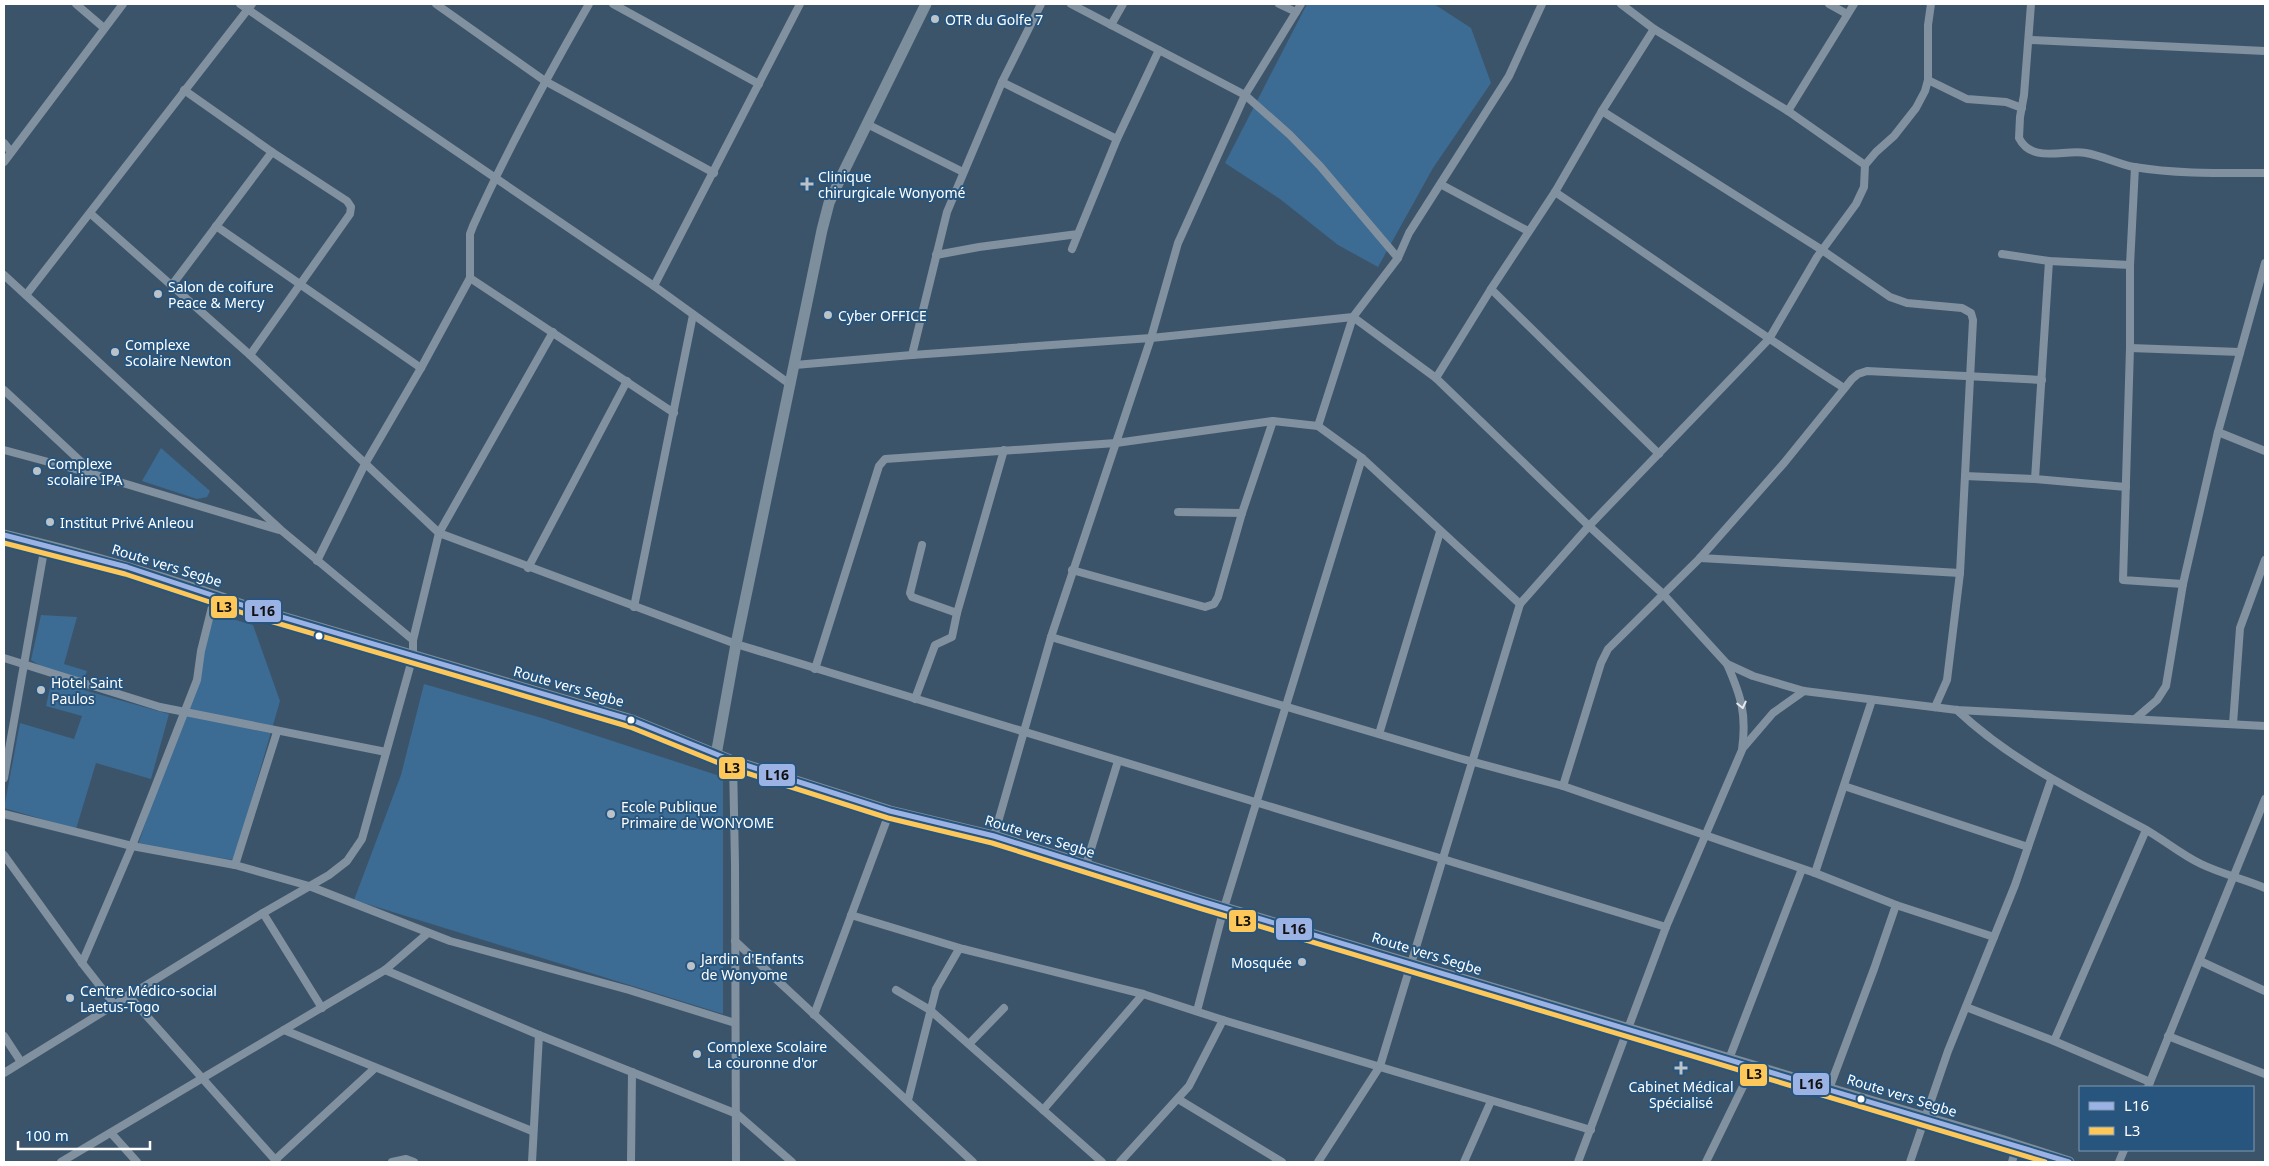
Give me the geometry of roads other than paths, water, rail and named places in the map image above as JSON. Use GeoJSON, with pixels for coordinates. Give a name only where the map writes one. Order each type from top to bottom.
{"type":"FeatureCollection","features":[{"type":"Feature","properties":{"kind":"main road"},"geometry":{"type":"LineString","coordinates":[[716,755],[736,644],[829,203],[926,4]]}},
{"type":"Feature","properties":{"kind":"main road","name":"Route vers Segbe"},"geometry":{"type":"LineString","coordinates":[[4,535],[45,545],[215,595],[248,607],[322,627],[413,656],[632,720],[733,761],[890,811],[994,836],[1224,908],[2018,1145],[2069,1162]]}},
{"type":"Feature","properties":{"kind":"street"},"geometry":{"type":"LineString","coordinates":[[76,4],[104,28]]}},
{"type":"Feature","properties":{"kind":"street"},"geometry":{"type":"LineString","coordinates":[[4,162],[123,4]]}},
{"type":"Feature","properties":{"kind":"street"},"geometry":{"type":"LineString","coordinates":[[240,4],[250,7],[654,286],[790,385]]}},
{"type":"Feature","properties":{"kind":"street"},"geometry":{"type":"LineString","coordinates":[[436,4],[545,81],[714,173]]}},
{"type":"Feature","properties":{"kind":"street"},"geometry":{"type":"LineString","coordinates":[[317,560],[364,464],[421,368],[470,278],[470,234],[495,178],[545,81],[589,4]]}},
{"type":"Feature","properties":{"kind":"street"},"geometry":{"type":"LineString","coordinates":[[613,4],[759,84]]}},
{"type":"Feature","properties":{"kind":"street"},"geometry":{"type":"LineString","coordinates":[[654,286],[800,4]]}},
{"type":"Feature","properties":{"kind":"street"},"geometry":{"type":"LineString","coordinates":[[912,355],[947,212],[1002,82],[1041,4]]}},
{"type":"Feature","properties":{"kind":"street"},"geometry":{"type":"LineString","coordinates":[[1071,4],[1245,95],[1290,134],[1320,166],[1398,258]]}},
{"type":"Feature","properties":{"kind":"street"},"geometry":{"type":"LineString","coordinates":[[1111,25],[1123,4]]}},
{"type":"Feature","properties":{"kind":"street"},"geometry":{"type":"LineString","coordinates":[[1279,4],[1296,12]]}},
{"type":"Feature","properties":{"kind":"street"},"geometry":{"type":"LineString","coordinates":[[994,836],[1050,637],[1116,443],[1178,243],[1245,95],[1301,4]]}},
{"type":"Feature","properties":{"kind":"street"},"geometry":{"type":"LineString","coordinates":[[1318,426],[1353,317],[1398,258],[1409,233],[1442,185],[1509,76],[1542,4]]}},
{"type":"Feature","properties":{"kind":"street"},"geometry":{"type":"LineString","coordinates":[[1620,4],[1654,29],[1788,111],[1865,165]]}},
{"type":"Feature","properties":{"kind":"street"},"geometry":{"type":"LineString","coordinates":[[1829,4],[1847,14]]}},
{"type":"Feature","properties":{"kind":"street"},"geometry":{"type":"LineString","coordinates":[[1788,111],[1854,4]]}},
{"type":"Feature","properties":{"kind":"street"},"geometry":{"type":"LineString","coordinates":[[1318,1162],[1380,1066],[1520,604],[1589,526],[1769,339],[1822,250],[1856,204],[1864,187],[1865,165],[1894,136],[1916,108],[1928,80],[1928,25],[1931,4]]}},
{"type":"Feature","properties":{"kind":"street"},"geometry":{"type":"LineString","coordinates":[[2031,4],[2030,40],[2019,138],[2022,144],[2030,150],[2043,154],[2084,152],[2135,167],[2182,171],[2265,173]]}},
{"type":"Feature","properties":{"kind":"street"},"geometry":{"type":"LineString","coordinates":[[26,295],[91,214],[184,90],[250,7]]}},
{"type":"Feature","properties":{"kind":"street"},"geometry":{"type":"LineString","coordinates":[[1436,378],[1528,231],[1555,192],[1602,111],[1654,29]]}},
{"type":"Feature","properties":{"kind":"street"},"geometry":{"type":"LineString","coordinates":[[2030,40],[2265,51]]}},
{"type":"Feature","properties":{"kind":"street"},"geometry":{"type":"LineString","coordinates":[[1072,249],[1117,139],[1159,50]]}},
{"type":"Feature","properties":{"kind":"street"},"geometry":{"type":"LineString","coordinates":[[1928,80],[1967,98],[2006,102],[2022,108]]}},
{"type":"Feature","properties":{"kind":"street"},"geometry":{"type":"LineString","coordinates":[[1002,82],[1117,139]]}},
{"type":"Feature","properties":{"kind":"street"},"geometry":{"type":"LineString","coordinates":[[184,90],[272,152],[347,201],[351,207],[350,214],[250,355]]}},
{"type":"Feature","properties":{"kind":"street"},"geometry":{"type":"LineString","coordinates":[[1602,111],[1822,250],[1899,302],[1962,308],[1971,313],[1973,320],[1960,573],[1947,680],[1935,707]]}},
{"type":"Feature","properties":{"kind":"street"},"geometry":{"type":"LineString","coordinates":[[867,124],[963,172]]}},
{"type":"Feature","properties":{"kind":"street"},"geometry":{"type":"LineString","coordinates":[[4,143],[11,152]]}},
{"type":"Feature","properties":{"kind":"street"},"geometry":{"type":"LineString","coordinates":[[172,285],[272,152]]}},
{"type":"Feature","properties":{"kind":"street"},"geometry":{"type":"LineString","coordinates":[[2135,167],[2130,265],[2130,348],[2123,580],[2183,584]]}},
{"type":"Feature","properties":{"kind":"street"},"geometry":{"type":"LineString","coordinates":[[1442,185],[1528,231]]}},
{"type":"Feature","properties":{"kind":"street"},"geometry":{"type":"LineString","coordinates":[[1555,192],[1769,339],[1844,388]]}},
{"type":"Feature","properties":{"kind":"street"},"geometry":{"type":"LineString","coordinates":[[91,214],[250,355],[439,534],[736,644],[1666,927]]}},
{"type":"Feature","properties":{"kind":"street"},"geometry":{"type":"LineString","coordinates":[[216,226],[421,368]]}},
{"type":"Feature","properties":{"kind":"street"},"geometry":{"type":"LineString","coordinates":[[936,255],[979,247],[1078,234]]}},
{"type":"Feature","properties":{"kind":"street"},"geometry":{"type":"LineString","coordinates":[[2002,254],[2049,261],[2130,265]]}},
{"type":"Feature","properties":{"kind":"street"},"geometry":{"type":"LineString","coordinates":[[2035,479],[2049,261]]}},
{"type":"Feature","properties":{"kind":"street"},"geometry":{"type":"LineString","coordinates":[[2135,719],[2158,700],[2166,686],[2183,584],[2218,432],[2265,268]]}},
{"type":"Feature","properties":{"kind":"street"},"geometry":{"type":"LineString","coordinates":[[4,275],[281,530],[413,640]]}},
{"type":"Feature","properties":{"kind":"street"},"geometry":{"type":"LineString","coordinates":[[470,278],[674,413]]}},
{"type":"Feature","properties":{"kind":"street"},"geometry":{"type":"LineString","coordinates":[[1491,289],[1659,454]]}},
{"type":"Feature","properties":{"kind":"street"},"geometry":{"type":"LineString","coordinates":[[634,607],[693,316]]}},
{"type":"Feature","properties":{"kind":"street"},"geometry":{"type":"LineString","coordinates":[[795,365],[1150,338],[1353,317],[1436,378],[1589,526],[1663,594],[1726,664],[1743,705],[1745,732],[1742,750],[1666,927],[1578,1162]]}},
{"type":"Feature","properties":{"kind":"street"},"geometry":{"type":"LineString","coordinates":[[4,1073],[128,995],[329,875],[347,861],[360,844],[413,656],[413,640],[439,534],[553,332]]}},
{"type":"Feature","properties":{"kind":"street"},"geometry":{"type":"LineString","coordinates":[[2130,348],[2240,352]]}},
{"type":"Feature","properties":{"kind":"street"},"geometry":{"type":"LineString","coordinates":[[1563,786],[1604,656],[1608,649],[1700,558],[1784,463],[1844,388],[1858,374],[1867,371],[1970,378],[2042,380]]}},
{"type":"Feature","properties":{"kind":"street"},"geometry":{"type":"LineString","coordinates":[[528,568],[627,381]]}},
{"type":"Feature","properties":{"kind":"street"},"geometry":{"type":"LineString","coordinates":[[4,390],[93,474]]}},
{"type":"Feature","properties":{"kind":"street"},"geometry":{"type":"LineString","coordinates":[[1072,570],[1205,607],[1214,604],[1218,597],[1242,513],[1273,421]]}},
{"type":"Feature","properties":{"kind":"street"},"geometry":{"type":"LineString","coordinates":[[815,669],[881,462],[885,459],[1116,443],[1273,421],[1318,426],[1362,458],[1520,604]]}},
{"type":"Feature","properties":{"kind":"street"},"geometry":{"type":"LineString","coordinates":[[2218,432],[2265,451]]}},
{"type":"Feature","properties":{"kind":"street"},"geometry":{"type":"LineString","coordinates":[[4,450],[93,474],[281,530]]}},
{"type":"Feature","properties":{"kind":"street"},"geometry":{"type":"LineString","coordinates":[[914,699],[935,645],[952,637],[957,613],[1004,450]]}},
{"type":"Feature","properties":{"kind":"street"},"geometry":{"type":"LineString","coordinates":[[1197,1011],[1224,908],[1362,458]]}},
{"type":"Feature","properties":{"kind":"street"},"geometry":{"type":"LineString","coordinates":[[1965,476],[2035,479],[2126,487]]}},
{"type":"Feature","properties":{"kind":"street"},"geometry":{"type":"LineString","coordinates":[[1178,512],[1242,513]]}},
{"type":"Feature","properties":{"kind":"street"},"geometry":{"type":"LineString","coordinates":[[1380,734],[1440,532]]}},
{"type":"Feature","properties":{"kind":"street"},"geometry":{"type":"LineString","coordinates":[[4,778],[45,545]]}},
{"type":"Feature","properties":{"kind":"street"},"geometry":{"type":"LineString","coordinates":[[922,545],[910,593],[912,598],[957,613]]}},
{"type":"Feature","properties":{"kind":"street"},"geometry":{"type":"LineString","coordinates":[[1700,558],[1960,573]]}},
{"type":"Feature","properties":{"kind":"street"},"geometry":{"type":"LineString","coordinates":[[2233,724],[2240,628],[2265,560]]}},
{"type":"Feature","properties":{"kind":"street"},"geometry":{"type":"LineString","coordinates":[[2257,579],[2265,582]]}},
{"type":"Feature","properties":{"kind":"street"},"geometry":{"type":"LineString","coordinates":[[82,963],[132,846],[197,680],[201,650],[215,595]]}},
{"type":"Feature","properties":{"kind":"street"},"geometry":{"type":"LineString","coordinates":[[1050,637],[1471,762],[1563,786],[1802,869],[1896,905],[1994,937]]}},
{"type":"Feature","properties":{"kind":"street"},"geometry":{"type":"LineString","coordinates":[[4,658],[148,704],[184,710],[277,732],[386,752]]}},
{"type":"Feature","properties":{"kind":"street"},"geometry":{"type":"LineString","coordinates":[[1726,664],[1753,676],[1804,691],[1956,710],[2265,726]]}},
{"type":"Feature","properties":{"kind":"street"},"geometry":{"type":"LineString","coordinates":[[1742,750],[1773,714],[1804,691]]}},
{"type":"Feature","properties":{"kind":"street"},"geometry":{"type":"LineString","coordinates":[[1815,874],[1872,700]]}},
{"type":"Feature","properties":{"kind":"street"},"geometry":{"type":"LineString","coordinates":[[1956,710],[1998,745],[2052,780],[2146,830],[2200,863],[2265,888]]}},
{"type":"Feature","properties":{"kind":"street"},"geometry":{"type":"LineString","coordinates":[[235,865],[277,732]]}},
{"type":"Feature","properties":{"kind":"street"},"geometry":{"type":"LineString","coordinates":[[733,761],[736,1162]]}},
{"type":"Feature","properties":{"kind":"street"},"geometry":{"type":"LineString","coordinates":[[1086,865],[1118,761]]}},
{"type":"Feature","properties":{"kind":"street"},"geometry":{"type":"LineString","coordinates":[[1910,1162],[1924,1117],[1994,937],[2052,780]]}},
{"type":"Feature","properties":{"kind":"street"},"geometry":{"type":"LineString","coordinates":[[1844,786],[2028,847]]}},
{"type":"Feature","properties":{"kind":"street"},"geometry":{"type":"LineString","coordinates":[[1966,1007],[2054,1041],[2149,1085],[2235,877],[2265,799]]}},
{"type":"Feature","properties":{"kind":"street"},"geometry":{"type":"LineString","coordinates":[[814,1015],[890,811]]}},
{"type":"Feature","properties":{"kind":"street"},"geometry":{"type":"LineString","coordinates":[[4,814],[132,846],[235,865],[309,886],[428,933],[629,990],[735,1023]]}},
{"type":"Feature","properties":{"kind":"street"},"geometry":{"type":"LineString","coordinates":[[2054,1041],[2146,830]]}},
{"type":"Feature","properties":{"kind":"street"},"geometry":{"type":"LineString","coordinates":[[4,855],[114,1004]]}},
{"type":"Feature","properties":{"kind":"street"},"geometry":{"type":"LineString","coordinates":[[1729,1059],[1802,869]]}},
{"type":"Feature","properties":{"kind":"street"},"geometry":{"type":"LineString","coordinates":[[1829,1089],[1896,905]]}},
{"type":"Feature","properties":{"kind":"street"},"geometry":{"type":"LineString","coordinates":[[263,913],[322,1008]]}},
{"type":"Feature","properties":{"kind":"street"},"geometry":{"type":"LineString","coordinates":[[851,915],[963,949],[1143,994],[1223,1020],[1591,1130]]}},
{"type":"Feature","properties":{"kind":"street"},"geometry":{"type":"LineString","coordinates":[[61,1162],[385,970],[428,933]]}},
{"type":"Feature","properties":{"kind":"street"},"geometry":{"type":"LineString","coordinates":[[735,941],[973,1162]]}},
{"type":"Feature","properties":{"kind":"street"},"geometry":{"type":"LineString","coordinates":[[908,1100],[930,1010],[941,979],[959,949],[963,949]]}},
{"type":"Feature","properties":{"kind":"street"},"geometry":{"type":"LineString","coordinates":[[2200,961],[2265,992]]}},
{"type":"Feature","properties":{"kind":"street"},"geometry":{"type":"LineString","coordinates":[[385,970],[539,1035],[737,1114],[792,1162]]}},
{"type":"Feature","properties":{"kind":"street"},"geometry":{"type":"LineString","coordinates":[[896,990],[930,1010],[1102,1162]]}},
{"type":"Feature","properties":{"kind":"street"},"geometry":{"type":"LineString","coordinates":[[1043,1110],[1143,994]]}},
{"type":"Feature","properties":{"kind":"street"},"geometry":{"type":"LineString","coordinates":[[128,995],[276,1161],[375,1068]]}},
{"type":"Feature","properties":{"kind":"street"},"geometry":{"type":"LineString","coordinates":[[969,1044],[1004,1008]]}},
{"type":"Feature","properties":{"kind":"street"},"geometry":{"type":"LineString","coordinates":[[1120,1162],[1189,1086],[1223,1020]]}},
{"type":"Feature","properties":{"kind":"street"},"geometry":{"type":"LineString","coordinates":[[284,1030],[532,1132]]}},
{"type":"Feature","properties":{"kind":"street"},"geometry":{"type":"LineString","coordinates":[[532,1162],[532,1132],[539,1035]]}},
{"type":"Feature","properties":{"kind":"street"},"geometry":{"type":"LineString","coordinates":[[4,1036],[21,1062]]}},
{"type":"Feature","properties":{"kind":"street"},"geometry":{"type":"LineString","coordinates":[[2168,1036],[2265,1074]]}},
{"type":"Feature","properties":{"kind":"street"},"geometry":{"type":"LineString","coordinates":[[1706,1162],[1753,1066]]}},
{"type":"Feature","properties":{"kind":"street"},"geometry":{"type":"LineString","coordinates":[[631,1162],[632,1072]]}},
{"type":"Feature","properties":{"kind":"street"},"geometry":{"type":"LineString","coordinates":[[1178,1099],[1282,1162]]}},
{"type":"Feature","properties":{"kind":"street"},"geometry":{"type":"LineString","coordinates":[[1464,1162],[1491,1101]]}},
{"type":"Feature","properties":{"kind":"street"},"geometry":{"type":"LineString","coordinates":[[111,1133],[137,1162]]}},
{"type":"Feature","properties":{"kind":"street"},"geometry":{"type":"LineString","coordinates":[[2012,1162],[2018,1145]]}},
{"type":"Feature","properties":{"kind":"street"},"geometry":{"type":"LineString","coordinates":[[392,1162],[406,1159],[414,1162]]}},
{"type":"Feature","properties":{"kind":"place","name":"OTR du Golfe 7"},"geometry":{"type":"Point","coordinates":[935,19]}},
{"type":"Feature","properties":{"kind":"place","name":"Clinique chirurgicale Wonyomé"},"geometry":{"type":"Point","coordinates":[807,184]}},
{"type":"Feature","properties":{"kind":"place","name":"Salon de coifure Peace & Mercy"},"geometry":{"type":"Point","coordinates":[158,294]}},
{"type":"Feature","properties":{"kind":"place","name":"Cyber OFFICE"},"geometry":{"type":"Point","coordinates":[828,315]}},
{"type":"Feature","properties":{"kind":"place","name":"Complexe Scolaire Newton"},"geometry":{"type":"Point","coordinates":[115,352]}},
{"type":"Feature","properties":{"kind":"place","name":"Complexe scolaire IPA"},"geometry":{"type":"Point","coordinates":[37,471]}},
{"type":"Feature","properties":{"kind":"place","name":"Institut Privé Anleou"},"geometry":{"type":"Point","coordinates":[50,522]}},
{"type":"Feature","properties":{"kind":"place","name":"Hotel Saint Paulos"},"geometry":{"type":"Point","coordinates":[41,690]}},
{"type":"Feature","properties":{"kind":"place","name":"Ecole Publique Primaire de WONYOME"},"geometry":{"type":"Point","coordinates":[611,814]}},
{"type":"Feature","properties":{"kind":"place","name":"Mosquée"},"geometry":{"type":"Point","coordinates":[1302,962]}},
{"type":"Feature","properties":{"kind":"place","name":"Jardin d'Enfants de Wonyome"},"geometry":{"type":"Point","coordinates":[691,966]}},
{"type":"Feature","properties":{"kind":"place","name":"Centre Médico-social Laetus-Togo"},"geometry":{"type":"Point","coordinates":[70,998]}},
{"type":"Feature","properties":{"kind":"place","name":"Complexe Scolaire La couronne d'or"},"geometry":{"type":"Point","coordinates":[697,1054]}},
{"type":"Feature","properties":{"kind":"place","name":"Cabinet Médical Spécialisé"},"geometry":{"type":"Point","coordinates":[1681,1068]}}]}
